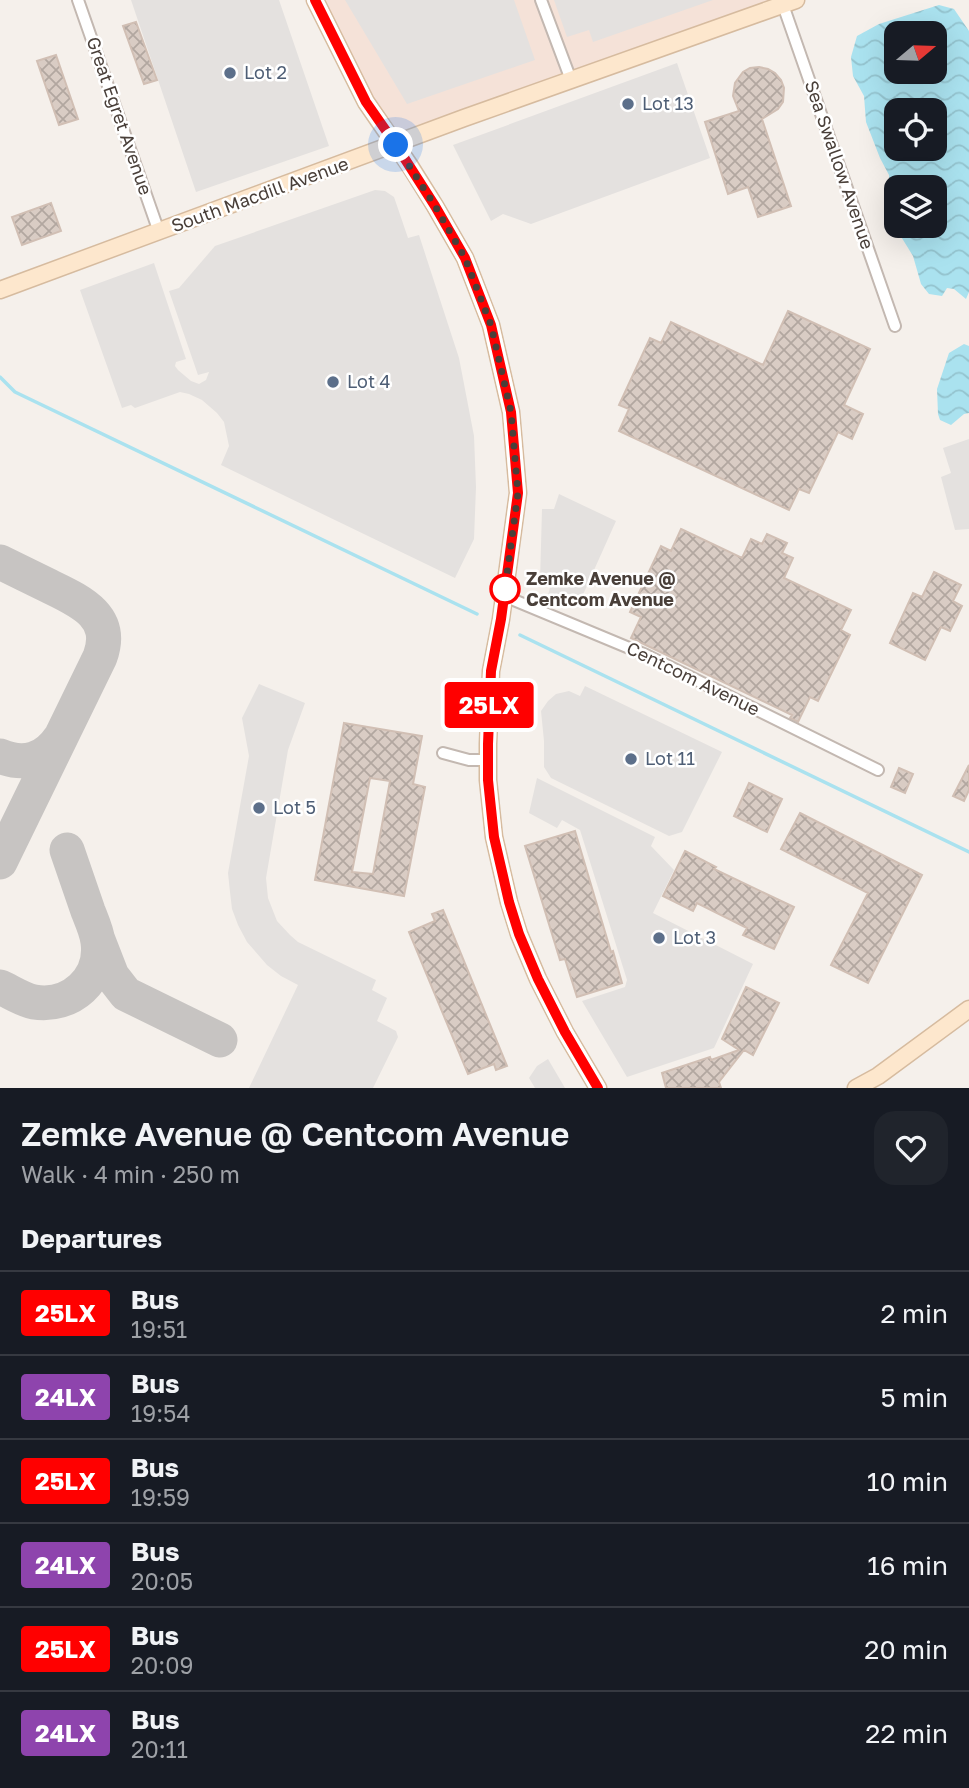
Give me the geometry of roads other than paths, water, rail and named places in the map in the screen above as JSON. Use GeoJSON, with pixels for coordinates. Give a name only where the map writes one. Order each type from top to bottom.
{"type":"FeatureCollection","features":[{"type":"Feature","properties":{"kind":"street","name":"Great Egret Avenue"},"geometry":{"type":"LineString","coordinates":[[78,0],[159,232]]}},
{"type":"Feature","properties":{"kind":"street"},"geometry":{"type":"LineString","coordinates":[[315,0],[366,102],[435,206],[465,258],[491,325],[511,412],[518,493],[491,671],[488,780],[494,837],[519,934],[565,1032],[598,1088]]}},
{"type":"Feature","properties":{"kind":"street"},"geometry":{"type":"LineString","coordinates":[[541,0],[571,80]]}},
{"type":"Feature","properties":{"kind":"street","name":"South Macdill Avenue"},"geometry":{"type":"LineString","coordinates":[[0,290],[571,80],[790,3]]}},
{"type":"Feature","properties":{"kind":"street","name":"Sea Swallow Avenue"},"geometry":{"type":"LineString","coordinates":[[790,3],[895,326]]}},
{"type":"Feature","properties":{"kind":"street","name":"Centcom Avenue"},"geometry":{"type":"LineString","coordinates":[[504,596],[646,655],[878,770]]}},
{"type":"Feature","properties":{"kind":"street"},"geometry":{"type":"LineString","coordinates":[[443,753],[471,760],[488,760]]}},
{"type":"Feature","properties":{"kind":"street"},"geometry":{"type":"LineString","coordinates":[[856,1088],[878,1076],[969,1009]]}},
{"type":"Feature","properties":{"kind":"water"},"geometry":{"type":"Polygon","coordinates":[[[939,5],[954,9],[969,31],[969,292],[966,299],[954,289],[947,288],[942,296],[929,294],[921,284],[913,256],[902,238],[947,238],[947,175],[889,175],[866,122],[864,96],[853,76],[851,57],[857,36],[884,22],[884,84],[947,84],[947,21],[888,21],[939,5]]]}},
{"type":"Feature","properties":{"kind":"water"},"geometry":{"type":"Polygon","coordinates":[[[964,344],[969,346],[969,413],[951,425],[940,420],[937,389],[949,353],[964,344]]]}},
{"type":"Feature","properties":{"kind":"waterway"},"geometry":{"type":"LineString","coordinates":[[0,377],[15,392],[477,614]]}},
{"type":"Feature","properties":{"kind":"waterway"},"geometry":{"type":"LineString","coordinates":[[520,635],[969,852]]}},
{"type":"Feature","properties":{"kind":"place","name":"Lot 2"},"geometry":{"type":"Point","coordinates":[230,73]}},
{"type":"Feature","properties":{"kind":"place","name":"Lot 13"},"geometry":{"type":"Point","coordinates":[628,104]}},
{"type":"Feature","properties":{"kind":"place","name":"Lot 4"},"geometry":{"type":"Point","coordinates":[333,382]}},
{"type":"Feature","properties":{"kind":"place","name":"Zemke Avenue @ Centcom Avenue"},"geometry":{"type":"Point","coordinates":[505,589]}},
{"type":"Feature","properties":{"kind":"place","name":"Lot 11"},"geometry":{"type":"Point","coordinates":[631,759]}},
{"type":"Feature","properties":{"kind":"place","name":"Lot 5"},"geometry":{"type":"Point","coordinates":[259,808]}},
{"type":"Feature","properties":{"kind":"place","name":"Lot 3"},"geometry":{"type":"Point","coordinates":[659,938]}}]}
